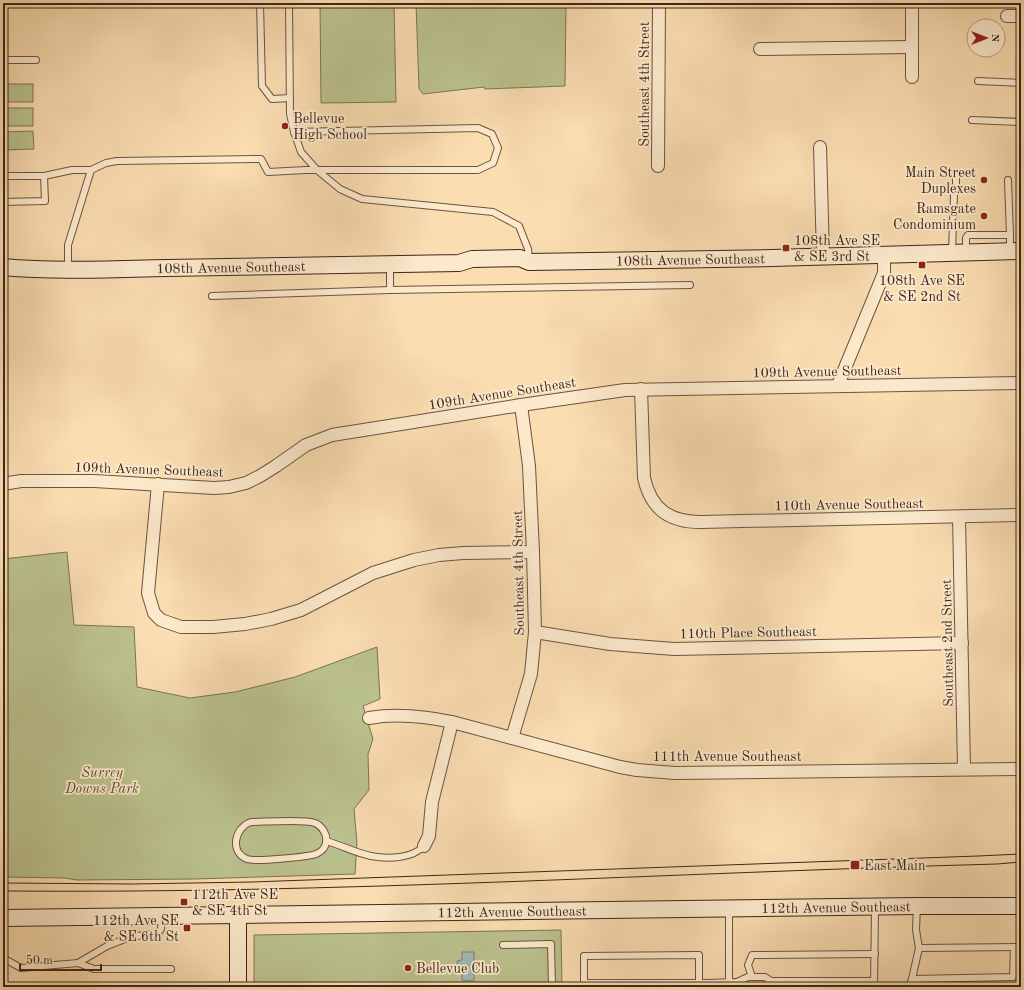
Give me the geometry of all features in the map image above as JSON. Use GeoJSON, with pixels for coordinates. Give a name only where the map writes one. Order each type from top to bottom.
{"type":"FeatureCollection","features":[{"type":"Feature","properties":{"kind":"street","name":"Southeast 4th Street"},"geometry":{"type":"LineString","coordinates":[[658,166],[659,3]]}},
{"type":"Feature","properties":{"kind":"street"},"geometry":{"type":"LineString","coordinates":[[912,3],[912,77]]}},
{"type":"Feature","properties":{"kind":"street"},"geometry":{"type":"LineString","coordinates":[[1007,16],[1021,16]]}},
{"type":"Feature","properties":{"kind":"street"},"geometry":{"type":"LineString","coordinates":[[760,49],[912,47]]}},
{"type":"Feature","properties":{"kind":"street"},"geometry":{"type":"LineString","coordinates":[[820,147],[823,256]]}},
{"type":"Feature","properties":{"kind":"street","name":"108th Avenue Southeast"},"geometry":{"type":"LineString","coordinates":[[3,267],[22,269],[68,269],[390,265],[458,263],[480,258],[520,258],[528,262],[1016,252]]}},
{"type":"Feature","properties":{"kind":"street"},"geometry":{"type":"LineString","coordinates":[[838,385],[884,273],[884,254]]}},
{"type":"Feature","properties":{"kind":"street","name":"109th Avenue Southeast"},"geometry":{"type":"LineString","coordinates":[[3,484],[21,481],[94,481],[214,488],[229,487],[246,483],[260,476],[306,445],[332,435],[626,390],[838,385],[1021,383]]}},
{"type":"Feature","properties":{"kind":"street","name":"110th Avenue Southeast"},"geometry":{"type":"LineString","coordinates":[[641,389],[644,478],[646,487],[655,504],[663,512],[679,520],[701,522],[1021,515]]}},
{"type":"Feature","properties":{"kind":"street","name":"Southeast 4th Street"},"geometry":{"type":"LineString","coordinates":[[512,738],[531,674],[535,632],[529,466],[521,405]]}},
{"type":"Feature","properties":{"kind":"street"},"geometry":{"type":"LineString","coordinates":[[158,484],[148,593],[154,613],[161,620],[181,627],[213,627],[245,624],[271,619],[301,610],[373,573],[414,560],[451,554],[533,552]]}},
{"type":"Feature","properties":{"kind":"street","name":"Southeast 2nd Street"},"geometry":{"type":"LineString","coordinates":[[959,517],[964,769]]}},
{"type":"Feature","properties":{"kind":"street","name":"110th Place Southeast"},"geometry":{"type":"LineString","coordinates":[[535,632],[610,644],[674,648],[962,642]]}},
{"type":"Feature","properties":{"kind":"street","name":"111th Avenue Southeast"},"geometry":{"type":"LineString","coordinates":[[369,718],[411,715],[452,722],[620,767],[657,772],[1021,768]]}},
{"type":"Feature","properties":{"kind":"street"},"geometry":{"type":"LineString","coordinates":[[424,846],[429,836],[432,802],[452,722]]}},
{"type":"Feature","properties":{"kind":"street","name":"112th Avenue Southeast"},"geometry":{"type":"LineString","coordinates":[[3,918],[238,916],[875,906],[1021,906]]}},
{"type":"Feature","properties":{"kind":"street"},"geometry":{"type":"LineString","coordinates":[[238,916],[238,987]]}},
{"type":"Feature","properties":{"kind":"lane"},"geometry":{"type":"LineString","coordinates":[[260,3],[262,86],[272,99],[290,98]]}},
{"type":"Feature","properties":{"kind":"lane"},"geometry":{"type":"LineString","coordinates":[[289,3],[290,114],[301,152],[317,170],[340,189],[362,199],[493,212],[519,226],[528,249],[528,262]]}},
{"type":"Feature","properties":{"kind":"lane"},"geometry":{"type":"LineString","coordinates":[[3,60],[36,60]]}},
{"type":"Feature","properties":{"kind":"lane"},"geometry":{"type":"LineString","coordinates":[[978,81],[1021,82]]}},
{"type":"Feature","properties":{"kind":"lane"},"geometry":{"type":"LineString","coordinates":[[972,120],[1021,122]]}},
{"type":"Feature","properties":{"kind":"lane"},"geometry":{"type":"LineString","coordinates":[[3,176],[44,176],[72,170],[91,170],[106,163],[117,161],[261,159],[268,172],[317,170],[478,170],[493,163],[498,148],[492,134],[478,128],[294,132]]}},
{"type":"Feature","properties":{"kind":"lane"},"geometry":{"type":"LineString","coordinates":[[68,269],[68,245],[91,170]]}},
{"type":"Feature","properties":{"kind":"lane"},"geometry":{"type":"LineString","coordinates":[[956,174],[954,195],[959,253]]}},
{"type":"Feature","properties":{"kind":"lane"},"geometry":{"type":"LineString","coordinates":[[3,202],[45,201],[44,176]]}},
{"type":"Feature","properties":{"kind":"lane"},"geometry":{"type":"LineString","coordinates":[[1008,180],[1010,235],[1016,252]]}},
{"type":"Feature","properties":{"kind":"lane"},"geometry":{"type":"LineString","coordinates":[[959,253],[968,235],[1010,235]]}},
{"type":"Feature","properties":{"kind":"lane"},"geometry":{"type":"LineString","coordinates":[[390,265],[390,290]]}},
{"type":"Feature","properties":{"kind":"lane"},"geometry":{"type":"LineString","coordinates":[[212,296],[390,290],[690,285]]}},
{"type":"Feature","properties":{"kind":"lane"},"geometry":{"type":"LineString","coordinates":[[261,822],[315,823],[324,832],[326,841],[323,848],[315,854],[257,861],[246,859],[240,854],[236,846],[238,832],[244,825],[261,822]]}},
{"type":"Feature","properties":{"kind":"lane"},"geometry":{"type":"LineString","coordinates":[[326,841],[366,855],[378,857],[411,855],[424,846]]}},
{"type":"Feature","properties":{"kind":"lane"},"geometry":{"type":"LineString","coordinates":[[699,985],[700,955],[584,956],[584,985],[699,985],[728,984],[748,977],[765,977],[771,981],[874,984],[875,906]]}},
{"type":"Feature","properties":{"kind":"lane"},"geometry":{"type":"LineString","coordinates":[[909,987],[919,948],[916,930],[917,906]]}},
{"type":"Feature","properties":{"kind":"lane"},"geometry":{"type":"LineString","coordinates":[[728,984],[729,909]]}},
{"type":"Feature","properties":{"kind":"lane"},"geometry":{"type":"LineString","coordinates":[[3,958],[21,968],[78,963],[107,946],[124,939],[158,933],[161,929],[162,917]]}},
{"type":"Feature","properties":{"kind":"lane"},"geometry":{"type":"LineString","coordinates":[[503,945],[551,944],[552,987]]}},
{"type":"Feature","properties":{"kind":"lane"},"geometry":{"type":"LineString","coordinates":[[912,979],[1013,977],[1014,947]]}},
{"type":"Feature","properties":{"kind":"lane"},"geometry":{"type":"LineString","coordinates":[[919,948],[1021,947]]}},
{"type":"Feature","properties":{"kind":"lane"},"geometry":{"type":"LineString","coordinates":[[752,977],[748,966],[752,955],[875,954]]}},
{"type":"Feature","properties":{"kind":"lane"},"geometry":{"type":"LineString","coordinates":[[78,963],[94,969],[171,969]]}},
{"type":"Feature","properties":{"kind":"lane"},"geometry":{"type":"LineString","coordinates":[[737,982],[748,987],[765,986],[771,981]]}},
{"type":"Feature","properties":{"kind":"green space"},"geometry":{"type":"Polygon","coordinates":[[[320,3],[394,3],[396,102],[321,103],[320,3]]]}},
{"type":"Feature","properties":{"kind":"green space"},"geometry":{"type":"Polygon","coordinates":[[[416,3],[566,3],[565,86],[485,89],[484,87],[423,94],[419,89],[416,3]]]}},
{"type":"Feature","properties":{"kind":"green space"},"geometry":{"type":"Polygon","coordinates":[[[3,84],[33,84],[33,102],[3,102],[3,84]]]}},
{"type":"Feature","properties":{"kind":"green space"},"geometry":{"type":"Polygon","coordinates":[[[3,108],[33,108],[33,126],[3,126],[3,108]]]}},
{"type":"Feature","properties":{"kind":"green space"},"geometry":{"type":"Polygon","coordinates":[[[33,131],[34,149],[3,150],[3,132],[33,131]]]}},
{"type":"Feature","properties":{"kind":"green space","name":"Surrey Downs Park"},"geometry":{"type":"Polygon","coordinates":[[[67,552],[74,625],[134,627],[137,687],[190,698],[235,692],[295,677],[377,647],[380,699],[363,706],[373,739],[368,754],[369,790],[354,809],[357,843],[355,874],[195,879],[77,880],[65,878],[3,877],[3,559],[67,552]]]}},
{"type":"Feature","properties":{"kind":"green space","name":"Bellevue Club"},"geometry":{"type":"Polygon","coordinates":[[[561,930],[562,987],[254,987],[254,935],[561,930]]]}},
{"type":"Feature","properties":{"kind":"water"},"geometry":{"type":"Polygon","coordinates":[[[462,952],[474,952],[474,981],[462,980],[462,973],[457,972],[457,961],[462,960],[462,952]]]}},
{"type":"Feature","properties":{"kind":"tram line"},"geometry":{"type":"LineString","coordinates":[[3,883],[133,884],[252,882],[1021,854]]}},
{"type":"Feature","properties":{"kind":"tram line"},"geometry":{"type":"LineString","coordinates":[[3,891],[127,891],[376,886],[1021,862]]}},
{"type":"Feature","properties":{"kind":"place","name":"Bellevue High School"},"geometry":{"type":"Point","coordinates":[285,126]}},
{"type":"Feature","properties":{"kind":"place","name":"Main Street Duplexes"},"geometry":{"type":"Point","coordinates":[984,180]}},
{"type":"Feature","properties":{"kind":"place","name":"Ramsgate Condominium"},"geometry":{"type":"Point","coordinates":[984,216]}},
{"type":"Feature","properties":{"kind":"place","name":"108th Ave SE & SE 3rd St"},"geometry":{"type":"Point","coordinates":[786,248]}},
{"type":"Feature","properties":{"kind":"place","name":"108th Ave SE & SE 2nd St"},"geometry":{"type":"Point","coordinates":[922,265]}},
{"type":"Feature","properties":{"kind":"place","name":"East Main"},"geometry":{"type":"Point","coordinates":[855,865]}},
{"type":"Feature","properties":{"kind":"place","name":"112th Ave SE & SE 4th St"},"geometry":{"type":"Point","coordinates":[184,902]}},
{"type":"Feature","properties":{"kind":"place","name":"112th Ave SE & SE 6th St"},"geometry":{"type":"Point","coordinates":[187,928]}},
{"type":"Feature","properties":{"kind":"place","name":"Bellevue Club"},"geometry":{"type":"Point","coordinates":[408,968]}}]}
